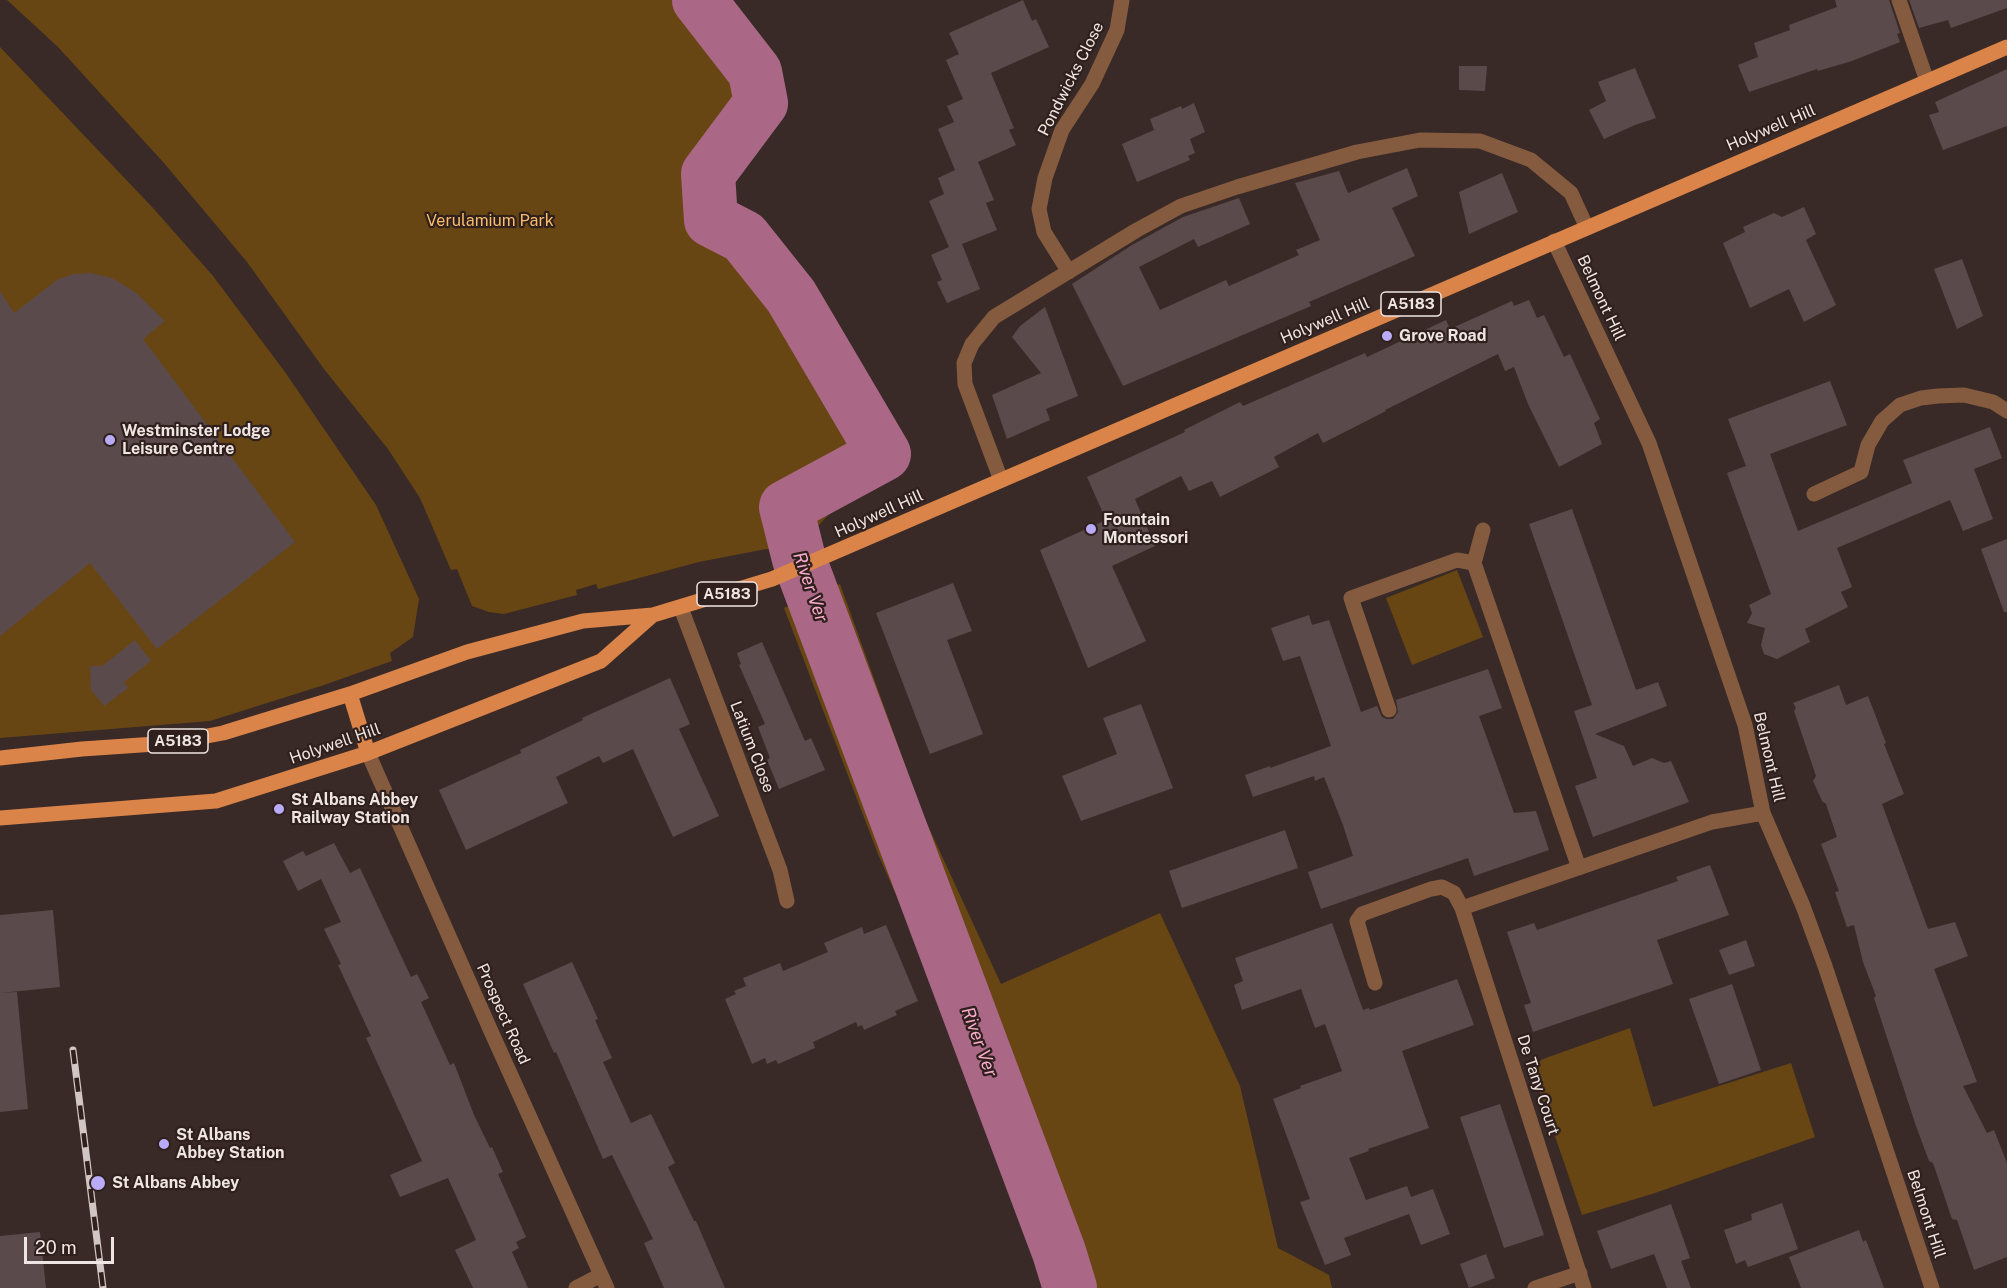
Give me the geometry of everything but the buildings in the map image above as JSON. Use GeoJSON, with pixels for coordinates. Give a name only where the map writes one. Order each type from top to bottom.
{"type":"FeatureCollection","features":[{"type":"Feature","properties":{"kind":"main road","name":"Holywell Hill"},"geometry":{"type":"LineString","coordinates":[[0,758],[81,749],[170,743],[223,733],[350,693],[467,652],[583,621],[653,615],[788,574],[2007,47]]}},
{"type":"Feature","properties":{"kind":"main road","name":"Holywell Hill"},"geometry":{"type":"LineString","coordinates":[[0,818],[216,801],[368,753],[601,661],[653,615]]}},
{"type":"Feature","properties":{"kind":"main road"},"geometry":{"type":"LineString","coordinates":[[350,693],[368,753]]}},
{"type":"Feature","properties":{"kind":"street","name":"Pondwicks Close"},"geometry":{"type":"LineString","coordinates":[[1069,272],[1044,232],[1039,209],[1045,178],[1062,130],[1092,84],[1117,30],[1122,0]]}},
{"type":"Feature","properties":{"kind":"street"},"geometry":{"type":"LineString","coordinates":[[1899,0],[1927,81]]}},
{"type":"Feature","properties":{"kind":"street"},"geometry":{"type":"LineString","coordinates":[[1001,480],[965,384],[964,363],[972,344],[994,317],[1137,230],[1181,206],[1357,152],[1420,140],[1480,141],[1531,160],[1571,193],[1587,228]]}},
{"type":"Feature","properties":{"kind":"street","name":"Belmont Hill"},"geometry":{"type":"LineString","coordinates":[[1554,241],[1649,443],[1745,726],[1763,813],[1803,906],[1825,966],[1932,1288]]}},
{"type":"Feature","properties":{"kind":"street"},"geometry":{"type":"LineString","coordinates":[[1814,494],[1861,472],[1868,446],[1877,429],[1882,421],[1900,405],[1921,398],[1964,395],[1993,402],[2007,411]]}},
{"type":"Feature","properties":{"kind":"street"},"geometry":{"type":"LineString","coordinates":[[1483,530],[1474,563],[1579,868]]}},
{"type":"Feature","properties":{"kind":"street"},"geometry":{"type":"LineString","coordinates":[[1389,710],[1351,598],[1458,560],[1474,563]]}},
{"type":"Feature","properties":{"kind":"street","name":"Latium Close"},"geometry":{"type":"LineString","coordinates":[[681,608],[780,870],[787,900]]}},
{"type":"Feature","properties":{"kind":"street","name":"Prospect Road"},"geometry":{"type":"LineString","coordinates":[[368,753],[604,1281]]}},
{"type":"Feature","properties":{"kind":"street"},"geometry":{"type":"LineString","coordinates":[[1462,908],[1712,822],[1763,813]]}},
{"type":"Feature","properties":{"kind":"street","name":"De Tany Court"},"geometry":{"type":"LineString","coordinates":[[1375,982],[1357,921],[1362,914],[1431,889],[1442,887],[1454,894],[1462,908],[1582,1281],[1535,1288]]}},
{"type":"Feature","properties":{"kind":"street"},"geometry":{"type":"LineString","coordinates":[[576,1288],[604,1281]]}},
{"type":"Feature","properties":{"kind":"green space","name":"Verulamium Park"},"geometry":{"type":"Polygon","coordinates":[[[7,0],[699,0],[755,72],[761,103],[708,174],[711,220],[744,237],[791,296],[884,454],[808,537],[779,549],[766,549],[699,562],[598,589],[596,584],[576,590],[577,595],[504,614],[472,606],[457,569],[451,570],[420,498],[388,449],[324,369],[247,262],[164,163],[58,47],[7,0]]]}},
{"type":"Feature","properties":{"kind":"green space"},"geometry":{"type":"Polygon","coordinates":[[[0,47],[153,208],[213,276],[285,372],[376,505],[419,599],[413,637],[390,653],[392,661],[210,721],[0,738],[0,47]]]}},
{"type":"Feature","properties":{"kind":"green space"},"geometry":{"type":"Polygon","coordinates":[[[1457,570],[1483,637],[1412,665],[1386,598],[1457,570]]]}},
{"type":"Feature","properties":{"kind":"green space"},"geometry":{"type":"Polygon","coordinates":[[[840,584],[923,815],[1001,984],[1160,913],[1240,1086],[1278,1248],[1329,1275],[1332,1288],[1057,1288],[979,1082],[878,854],[784,608],[840,584]]]}},
{"type":"Feature","properties":{"kind":"green space"},"geometry":{"type":"Polygon","coordinates":[[[1630,1028],[1653,1107],[1791,1063],[1815,1137],[1652,1194],[1582,1215],[1533,1072],[1536,1064],[1543,1059],[1630,1028]]]}},
{"type":"Feature","properties":{"kind":"waterway","name":"River Ver"},"geometry":{"type":"LineString","coordinates":[[699,0],[755,72],[761,103],[708,174],[711,220],[744,237],[791,296],[884,454],[786,507],[799,559],[1059,1252],[1070,1288]]}},
{"type":"Feature","properties":{"kind":"railway"},"geometry":{"type":"LineString","coordinates":[[73,1050],[103,1288]]}},
{"type":"Feature","properties":{"kind":"place","name":"Grove Road"},"geometry":{"type":"Point","coordinates":[1387,336]}},
{"type":"Feature","properties":{"kind":"place","name":"Westminster Lodge Leisure Centre"},"geometry":{"type":"Point","coordinates":[110,440]}},
{"type":"Feature","properties":{"kind":"place","name":"Fountain Montessori"},"geometry":{"type":"Point","coordinates":[1091,529]}},
{"type":"Feature","properties":{"kind":"place","name":"St Albans Abbey Railway Station"},"geometry":{"type":"Point","coordinates":[279,809]}},
{"type":"Feature","properties":{"kind":"place","name":"St Albans Abbey Station"},"geometry":{"type":"Point","coordinates":[164,1144]}},
{"type":"Feature","properties":{"kind":"place","name":"St Albans Abbey"},"geometry":{"type":"Point","coordinates":[98,1183]}}]}
